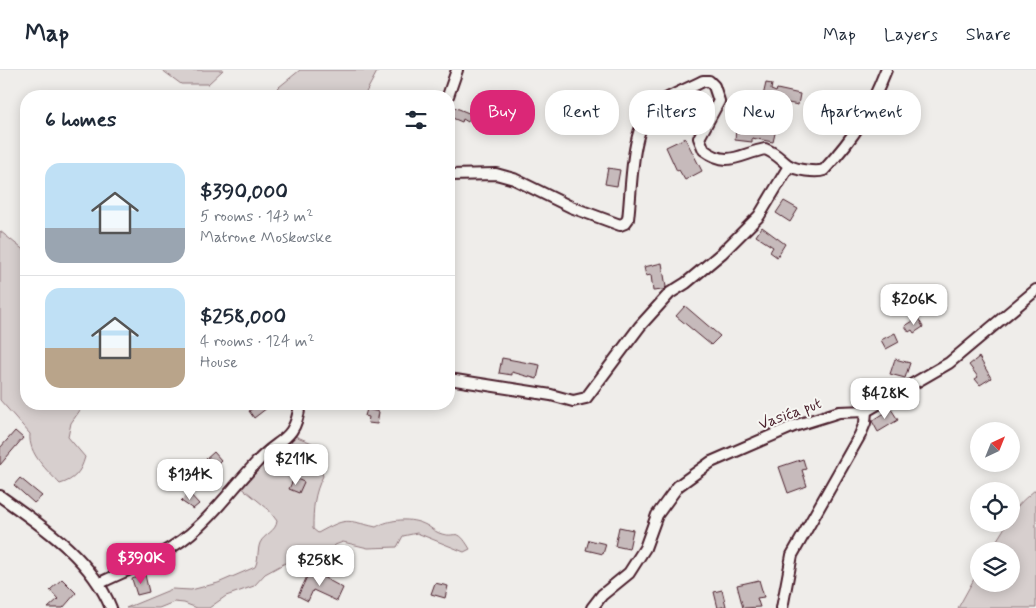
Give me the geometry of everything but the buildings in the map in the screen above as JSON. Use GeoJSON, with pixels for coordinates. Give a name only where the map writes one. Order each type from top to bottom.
{"type":"FeatureCollection","features":[{"type":"Feature","properties":{"kind":"street"},"geometry":{"type":"LineString","coordinates":[[450,90],[458,70]]}},
{"type":"Feature","properties":{"kind":"street"},"geometry":{"type":"LineString","coordinates":[[455,175],[496,174],[514,179],[571,207],[620,225],[625,224],[628,219],[638,138],[642,124],[655,106],[703,81],[709,81],[714,86],[719,101],[700,138],[704,150],[720,160],[728,160],[765,149],[781,156],[789,166],[818,172],[824,170],[848,144],[867,114],[886,70]]}},
{"type":"Feature","properties":{"kind":"street"},"geometry":{"type":"LineString","coordinates":[[455,380],[551,395],[573,401],[586,398],[636,331],[670,293],[686,283],[722,253],[759,216],[789,166]]}},
{"type":"Feature","properties":{"kind":"street","name":"Vasića put"},"geometry":{"type":"LineString","coordinates":[[592,608],[602,595],[629,573],[645,548],[657,515],[678,486],[711,462],[794,426],[840,412],[866,411],[949,362],[1036,290]]}},
{"type":"Feature","properties":{"kind":"street"},"geometry":{"type":"LineString","coordinates":[[100,583],[151,559],[200,526],[258,460],[290,435],[298,419],[299,410]]}},
{"type":"Feature","properties":{"kind":"street"},"geometry":{"type":"LineString","coordinates":[[782,608],[792,555],[860,436],[865,423],[866,411]]}},
{"type":"Feature","properties":{"kind":"street"},"geometry":{"type":"LineString","coordinates":[[0,496],[54,536],[100,583],[111,608]]}},
{"type":"Feature","properties":{"kind":"shaded area"},"geometry":{"type":"Polygon","coordinates":[[[162,70],[223,70],[208,84],[181,84],[162,70]]]}},
{"type":"Feature","properties":{"kind":"shaded area"},"geometry":{"type":"Polygon","coordinates":[[[300,70],[378,70],[367,90],[276,90],[300,70]]]}},
{"type":"Feature","properties":{"kind":"shaded area"},"geometry":{"type":"Polygon","coordinates":[[[0,231],[20,247],[20,410],[80,410],[71,423],[68,437],[85,457],[79,471],[73,478],[60,484],[44,467],[32,448],[30,434],[0,400],[0,231]]]}},
{"type":"Feature","properties":{"kind":"shaded area"},"geometry":{"type":"Polygon","coordinates":[[[295,436],[312,443],[319,452],[318,462],[323,476],[316,495],[313,521],[313,529],[318,533],[335,524],[346,521],[376,527],[394,521],[407,520],[420,522],[445,535],[459,535],[470,549],[464,552],[417,533],[403,536],[397,547],[368,548],[343,542],[335,545],[325,557],[308,569],[303,570],[296,562],[287,562],[265,574],[254,586],[226,596],[209,608],[197,608],[184,603],[174,602],[159,608],[126,608],[172,589],[191,590],[218,583],[255,567],[260,543],[274,528],[277,521],[268,509],[241,487],[260,466],[295,436]]]}},
{"type":"Feature","properties":{"kind":"shaded area"},"geometry":{"type":"Polygon","coordinates":[[[1036,489],[1036,608],[958,608],[970,586],[970,592],[1020,592],[1020,542],[996,542],[1002,532],[1020,532],[1020,504],[1036,489]]]}}]}
